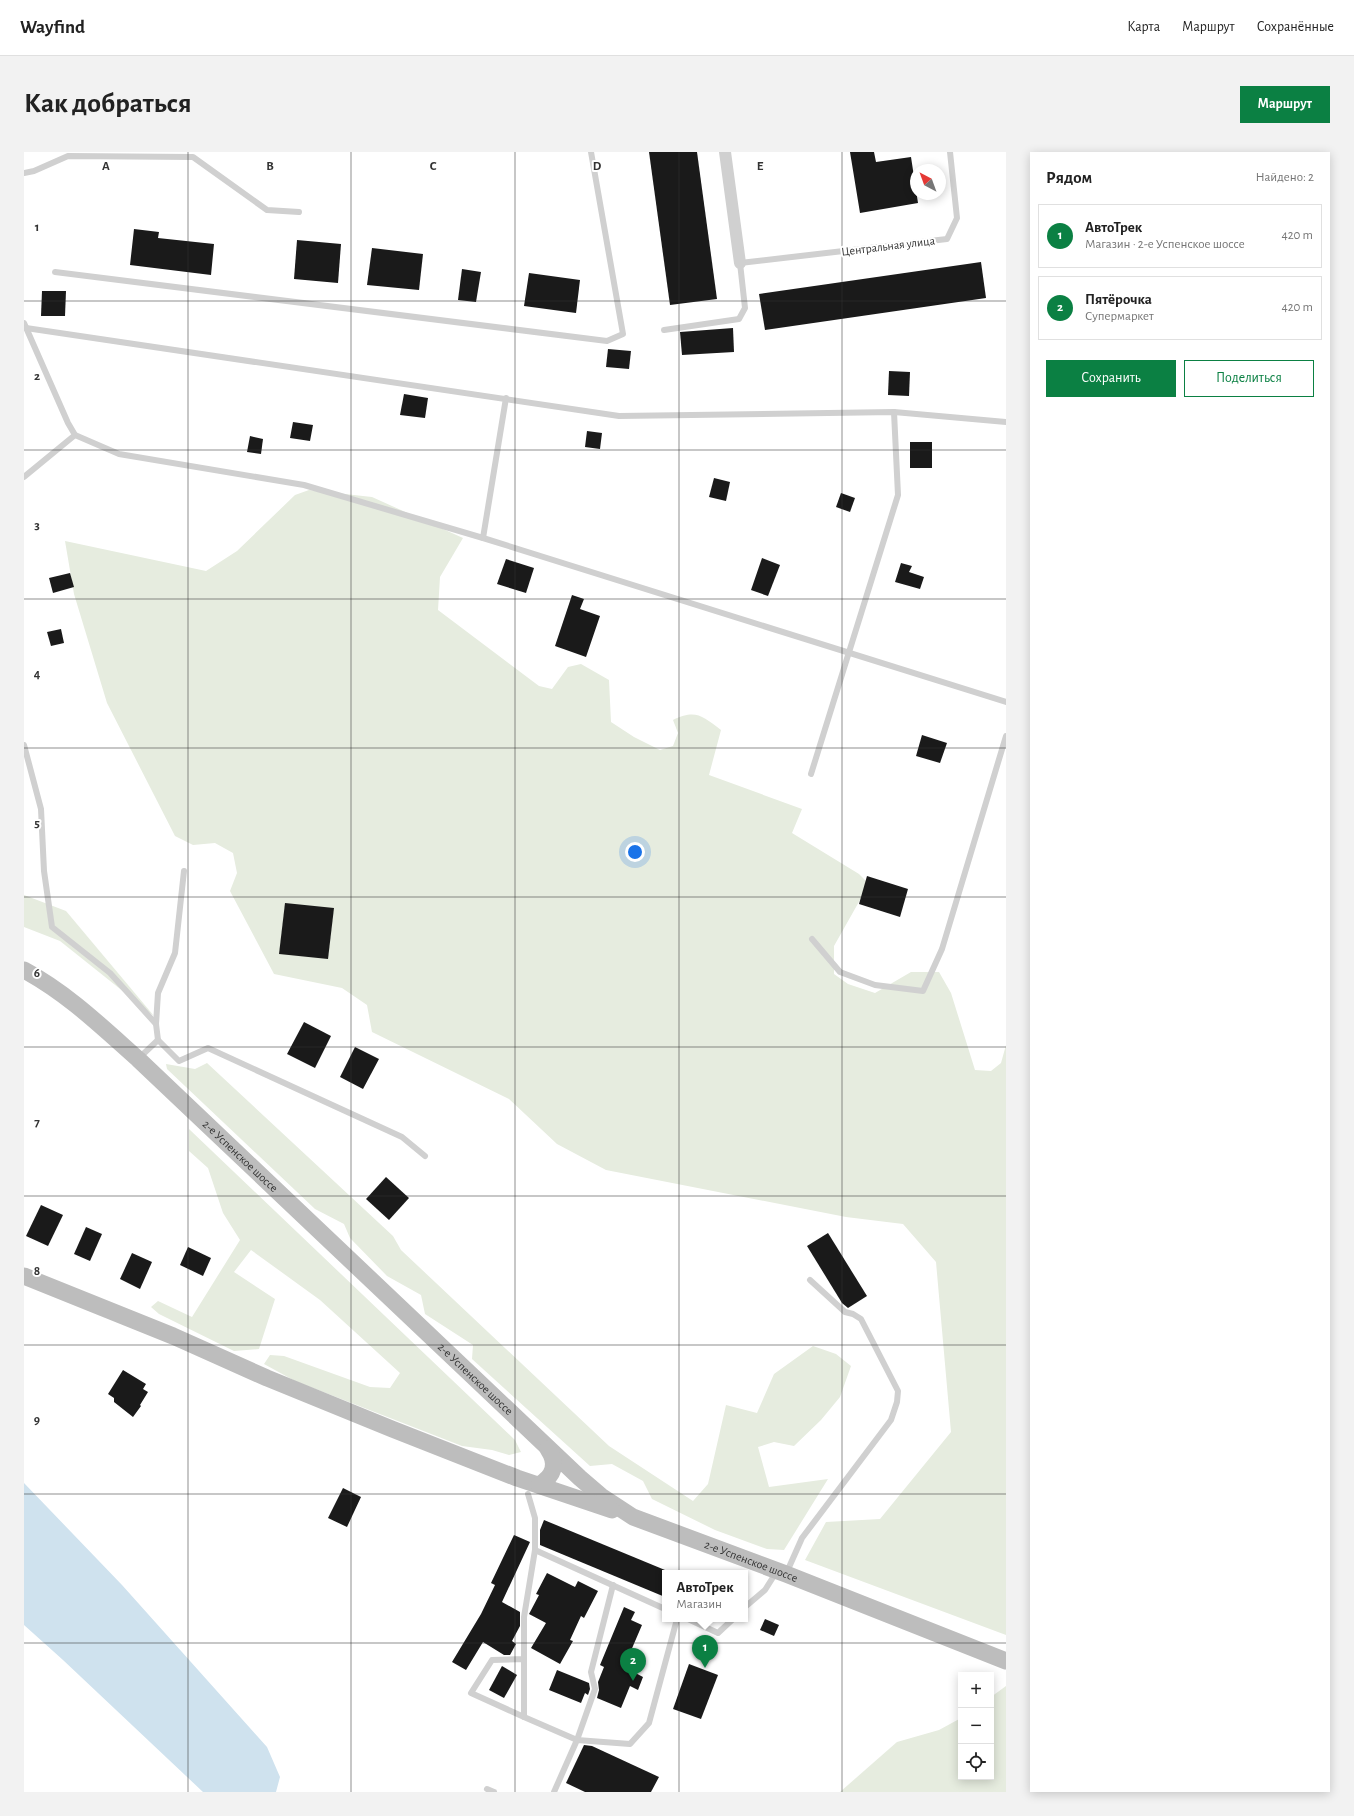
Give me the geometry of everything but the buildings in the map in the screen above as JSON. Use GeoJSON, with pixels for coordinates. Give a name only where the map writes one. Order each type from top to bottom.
{"type":"FeatureCollection","features":[{"type":"Feature","properties":{"kind":"main road","name":"2-е Успенское шоссе"},"geometry":{"type":"LineString","coordinates":[[24,970],[51,986],[80,1008],[138,1060],[548,1448],[601,1496],[633,1517],[782,1572],[1006,1661]]}},
{"type":"Feature","properties":{"kind":"main road"},"geometry":{"type":"LineString","coordinates":[[24,1276],[173,1336],[267,1378],[534,1490],[633,1517]]}},
{"type":"Feature","properties":{"kind":"main road"},"geometry":{"type":"LineString","coordinates":[[534,1490],[550,1476],[554,1468],[552,1454],[548,1448]]}},
{"type":"Feature","properties":{"kind":"street"},"geometry":{"type":"LineString","coordinates":[[725,152],[740,263]]}},
{"type":"Feature","properties":{"kind":"lane"},"geometry":{"type":"LineString","coordinates":[[55,272],[607,340],[623,334],[591,152]]}},
{"type":"Feature","properties":{"kind":"lane","name":"Центральная улица"},"geometry":{"type":"LineString","coordinates":[[740,263],[947,239],[957,218],[950,152]]}},
{"type":"Feature","properties":{"kind":"lane"},"geometry":{"type":"LineString","coordinates":[[24,173],[34,171],[68,156],[194,155],[267,210],[299,212]]}},
{"type":"Feature","properties":{"kind":"lane"},"geometry":{"type":"LineString","coordinates":[[664,330],[739,319],[745,308],[740,263]]}},
{"type":"Feature","properties":{"kind":"lane"},"geometry":{"type":"LineString","coordinates":[[25,325],[619,416],[894,412],[1006,422]]}},
{"type":"Feature","properties":{"kind":"lane"},"geometry":{"type":"LineString","coordinates":[[25,325],[68,423],[75,435],[119,454],[304,485],[483,538],[1006,702]]}},
{"type":"Feature","properties":{"kind":"lane"},"geometry":{"type":"LineString","coordinates":[[483,538],[506,398]]}},
{"type":"Feature","properties":{"kind":"lane"},"geometry":{"type":"LineString","coordinates":[[811,774],[898,495],[894,412]]}},
{"type":"Feature","properties":{"kind":"lane"},"geometry":{"type":"LineString","coordinates":[[24,477],[75,435]]}},
{"type":"Feature","properties":{"kind":"lane"},"geometry":{"type":"LineString","coordinates":[[812,939],[840,972],[875,985],[923,991],[942,949],[1006,736]]}},
{"type":"Feature","properties":{"kind":"lane"},"geometry":{"type":"LineString","coordinates":[[24,745],[41,809],[44,871],[52,927],[110,973],[156,1024]]}},
{"type":"Feature","properties":{"kind":"lane"},"geometry":{"type":"LineString","coordinates":[[184,871],[175,953],[158,993],[156,1024],[158,1040],[179,1061],[208,1048],[402,1137],[425,1156]]}},
{"type":"Feature","properties":{"kind":"lane"},"geometry":{"type":"LineString","coordinates":[[138,1060],[158,1040]]}},
{"type":"Feature","properties":{"kind":"lane"},"geometry":{"type":"LineString","coordinates":[[748,1604],[765,1590],[782,1572],[802,1538],[891,1420],[897,1402],[898,1391],[861,1319],[853,1314],[845,1312],[810,1280]]}},
{"type":"Feature","properties":{"kind":"lane"},"geometry":{"type":"LineString","coordinates":[[524,1717],[524,1617],[535,1550],[534,1490]]}},
{"type":"Feature","properties":{"kind":"lane"},"geometry":{"type":"LineString","coordinates":[[535,1550],[662,1608]]}},
{"type":"Feature","properties":{"kind":"lane"},"geometry":{"type":"LineString","coordinates":[[554,1792],[577,1740],[595,1689],[591,1672],[612,1585]]}},
{"type":"Feature","properties":{"kind":"lane"},"geometry":{"type":"LineString","coordinates":[[524,1658],[492,1660],[471,1693],[577,1740],[630,1744],[649,1723],[676,1622]]}},
{"type":"Feature","properties":{"kind":"lane"},"geometry":{"type":"LineString","coordinates":[[694,1622],[718,1633],[729,1622]]}},
{"type":"Feature","properties":{"kind":"lane"},"geometry":{"type":"LineString","coordinates":[[487,1789],[494,1792]]}},
{"type":"Feature","properties":{"kind":"shaded area"},"geometry":{"type":"Polygon","coordinates":[[[309,490],[372,497],[463,538],[440,577],[438,610],[539,686],[552,689],[568,667],[581,664],[609,680],[611,722],[634,737],[660,750],[673,746],[678,733],[673,720],[681,717],[688,715],[698,716],[709,721],[721,730],[709,775],[802,809],[792,833],[859,874],[869,884],[834,946],[834,974],[848,984],[875,993],[911,972],[939,972],[951,993],[975,1070],[991,1071],[1001,1063],[1006,1045],[1006,1635],[805,1560],[826,1522],[880,1519],[951,1432],[936,1262],[903,1224],[846,1217],[606,1170],[557,1144],[509,1099],[372,1032],[367,1005],[342,988],[274,974],[230,891],[237,873],[233,853],[215,843],[193,845],[175,836],[107,703],[74,594],[65,541],[206,571],[237,551],[295,495],[309,490]]]}},
{"type":"Feature","properties":{"kind":"shaded area"},"geometry":{"type":"Polygon","coordinates":[[[24,895],[66,911],[154,1016],[60,941],[24,927],[24,895]]]}},
{"type":"Feature","properties":{"kind":"shaded area"},"geometry":{"type":"Polygon","coordinates":[[[207,1063],[393,1236],[401,1250],[609,1446],[693,1501],[708,1484],[726,1405],[757,1413],[774,1374],[813,1346],[836,1354],[851,1366],[840,1397],[821,1420],[794,1446],[774,1442],[758,1447],[769,1487],[828,1479],[784,1550],[767,1549],[715,1530],[652,1499],[643,1481],[612,1464],[590,1466],[472,1359],[473,1345],[425,1314],[421,1295],[387,1276],[350,1238],[344,1224],[315,1209],[167,1069],[166,1064],[195,1069],[207,1063]]]}},
{"type":"Feature","properties":{"kind":"shaded area"},"geometry":{"type":"Polygon","coordinates":[[[189,1129],[515,1440],[521,1452],[509,1455],[492,1450],[462,1446],[295,1381],[264,1364],[270,1355],[284,1356],[370,1387],[390,1388],[400,1373],[320,1300],[251,1250],[234,1272],[275,1299],[259,1349],[234,1351],[159,1314],[151,1307],[158,1301],[192,1317],[240,1240],[223,1213],[208,1168],[189,1151],[189,1129]]]}},
{"type":"Feature","properties":{"kind":"shaded area"},"geometry":{"type":"Polygon","coordinates":[[[1006,1686],[1006,1792],[840,1792],[897,1742],[939,1730],[958,1720],[958,1780],[994,1780],[994,1695],[1006,1686]]]}},
{"type":"Feature","properties":{"kind":"water"},"geometry":{"type":"Polygon","coordinates":[[[24,1483],[122,1585],[267,1747],[280,1777],[276,1792],[203,1792],[24,1625],[24,1483]]]}},
{"type":"Feature","properties":{"kind":"place","name":"АвтоТрек"},"geometry":{"type":"Point","coordinates":[705,1668]}},
{"type":"Feature","properties":{"kind":"place","name":"Пятёрочка"},"geometry":{"type":"Point","coordinates":[633,1681]}}]}
